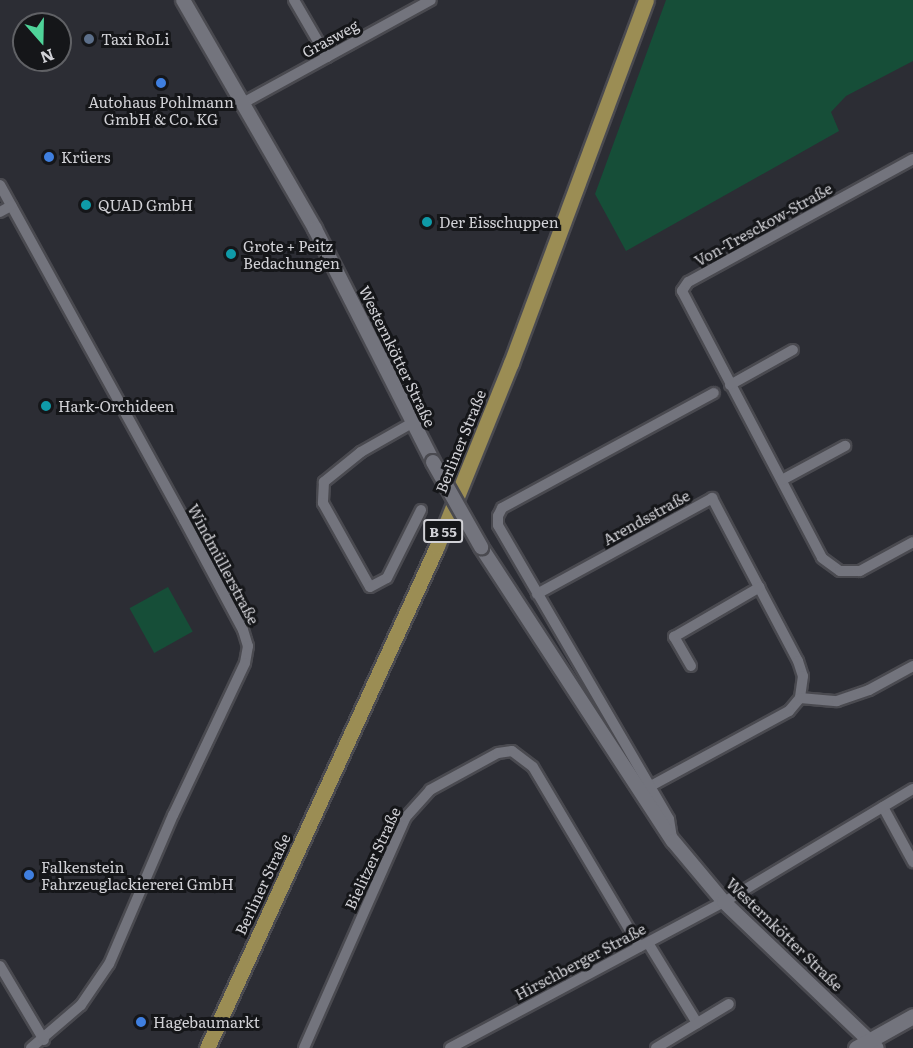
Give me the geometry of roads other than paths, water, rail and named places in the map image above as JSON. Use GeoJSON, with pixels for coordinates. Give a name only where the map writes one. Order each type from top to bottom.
{"type":"FeatureCollection","features":[{"type":"Feature","properties":{"kind":"main road","name":"Berliner Straße"},"geometry":{"type":"LineString","coordinates":[[207,1048],[436,546],[511,363],[646,0]]}},
{"type":"Feature","properties":{"kind":"main road"},"geometry":{"type":"LineString","coordinates":[[867,1045],[913,1016]]}},
{"type":"Feature","properties":{"kind":"street","name":"Westernkötter Straße"},"geometry":{"type":"LineString","coordinates":[[183,0],[320,239],[412,423],[481,547],[673,841],[724,902],[867,1045]]}},
{"type":"Feature","properties":{"kind":"street"},"geometry":{"type":"LineString","coordinates":[[294,0],[327,57]]}},
{"type":"Feature","properties":{"kind":"street","name":"Grasweg"},"geometry":{"type":"LineString","coordinates":[[243,103],[431,0]]}},
{"type":"Feature","properties":{"kind":"street","name":"Von-Tresckow-Straße"},"geometry":{"type":"LineString","coordinates":[[913,159],[688,282],[682,291],[822,558],[840,571],[860,571],[913,542]]}},
{"type":"Feature","properties":{"kind":"street","name":"Windmüllerstraße"},"geometry":{"type":"LineString","coordinates":[[0,185],[184,520],[248,646],[245,663],[173,815],[110,964],[81,1005],[44,1040],[31,1048]]}},
{"type":"Feature","properties":{"kind":"street"},"geometry":{"type":"LineString","coordinates":[[0,213],[11,206]]}},
{"type":"Feature","properties":{"kind":"street"},"geometry":{"type":"LineString","coordinates":[[730,385],[794,350]]}},
{"type":"Feature","properties":{"kind":"street","name":"Westernkötter Straße"},"geometry":{"type":"LineString","coordinates":[[673,841],[669,819],[651,786],[498,525],[502,508],[714,393]]}},
{"type":"Feature","properties":{"kind":"street"},"geometry":{"type":"LineString","coordinates":[[412,423],[361,452],[324,482],[323,502],[370,587],[387,578],[421,510]]}},
{"type":"Feature","properties":{"kind":"street"},"geometry":{"type":"LineString","coordinates":[[782,480],[845,446]]}},
{"type":"Feature","properties":{"kind":"street","name":"Arendsstraße"},"geometry":{"type":"LineString","coordinates":[[537,594],[712,498],[798,661],[803,676],[800,698]]}},
{"type":"Feature","properties":{"kind":"street"},"geometry":{"type":"LineString","coordinates":[[691,666],[674,637],[760,587]]}},
{"type":"Feature","properties":{"kind":"street"},"geometry":{"type":"LineString","coordinates":[[651,786],[789,711],[800,698],[837,701],[869,690],[913,666]]}},
{"type":"Feature","properties":{"kind":"street","name":"Bielitzer Straße"},"geometry":{"type":"LineString","coordinates":[[304,1048],[405,817],[429,790],[498,753],[512,751],[533,767],[644,945],[697,1023]]}},
{"type":"Feature","properties":{"kind":"street","name":"Hirschberger Straße"},"geometry":{"type":"LineString","coordinates":[[450,1048],[724,902],[913,789]]}},
{"type":"Feature","properties":{"kind":"street"},"geometry":{"type":"LineString","coordinates":[[883,807],[913,862]]}},
{"type":"Feature","properties":{"kind":"street"},"geometry":{"type":"LineString","coordinates":[[0,966],[44,1040]]}},
{"type":"Feature","properties":{"kind":"street"},"geometry":{"type":"LineString","coordinates":[[656,1048],[729,1004]]}},
{"type":"Feature","properties":{"kind":"place","name":"Taxi RoLi"},"geometry":{"type":"Point","coordinates":[89,39]}},
{"type":"Feature","properties":{"kind":"place","name":"Autohaus Pohlmann GmbH & Co. KG"},"geometry":{"type":"Point","coordinates":[161,83]}},
{"type":"Feature","properties":{"kind":"place","name":"Krüers"},"geometry":{"type":"Point","coordinates":[49,157]}},
{"type":"Feature","properties":{"kind":"place","name":"QUAD GmbH"},"geometry":{"type":"Point","coordinates":[86,205]}},
{"type":"Feature","properties":{"kind":"place","name":"Der Eisschuppen"},"geometry":{"type":"Point","coordinates":[427,222]}},
{"type":"Feature","properties":{"kind":"place","name":"Grote + Peitz Bedachungen"},"geometry":{"type":"Point","coordinates":[231,254]}},
{"type":"Feature","properties":{"kind":"place","name":"Hark-Orchideen"},"geometry":{"type":"Point","coordinates":[46,406]}},
{"type":"Feature","properties":{"kind":"place","name":"Falkenstein Fahrzeuglackiererei GmbH"},"geometry":{"type":"Point","coordinates":[29,875]}},
{"type":"Feature","properties":{"kind":"place","name":"Hagebaumarkt"},"geometry":{"type":"Point","coordinates":[141,1022]}}]}
